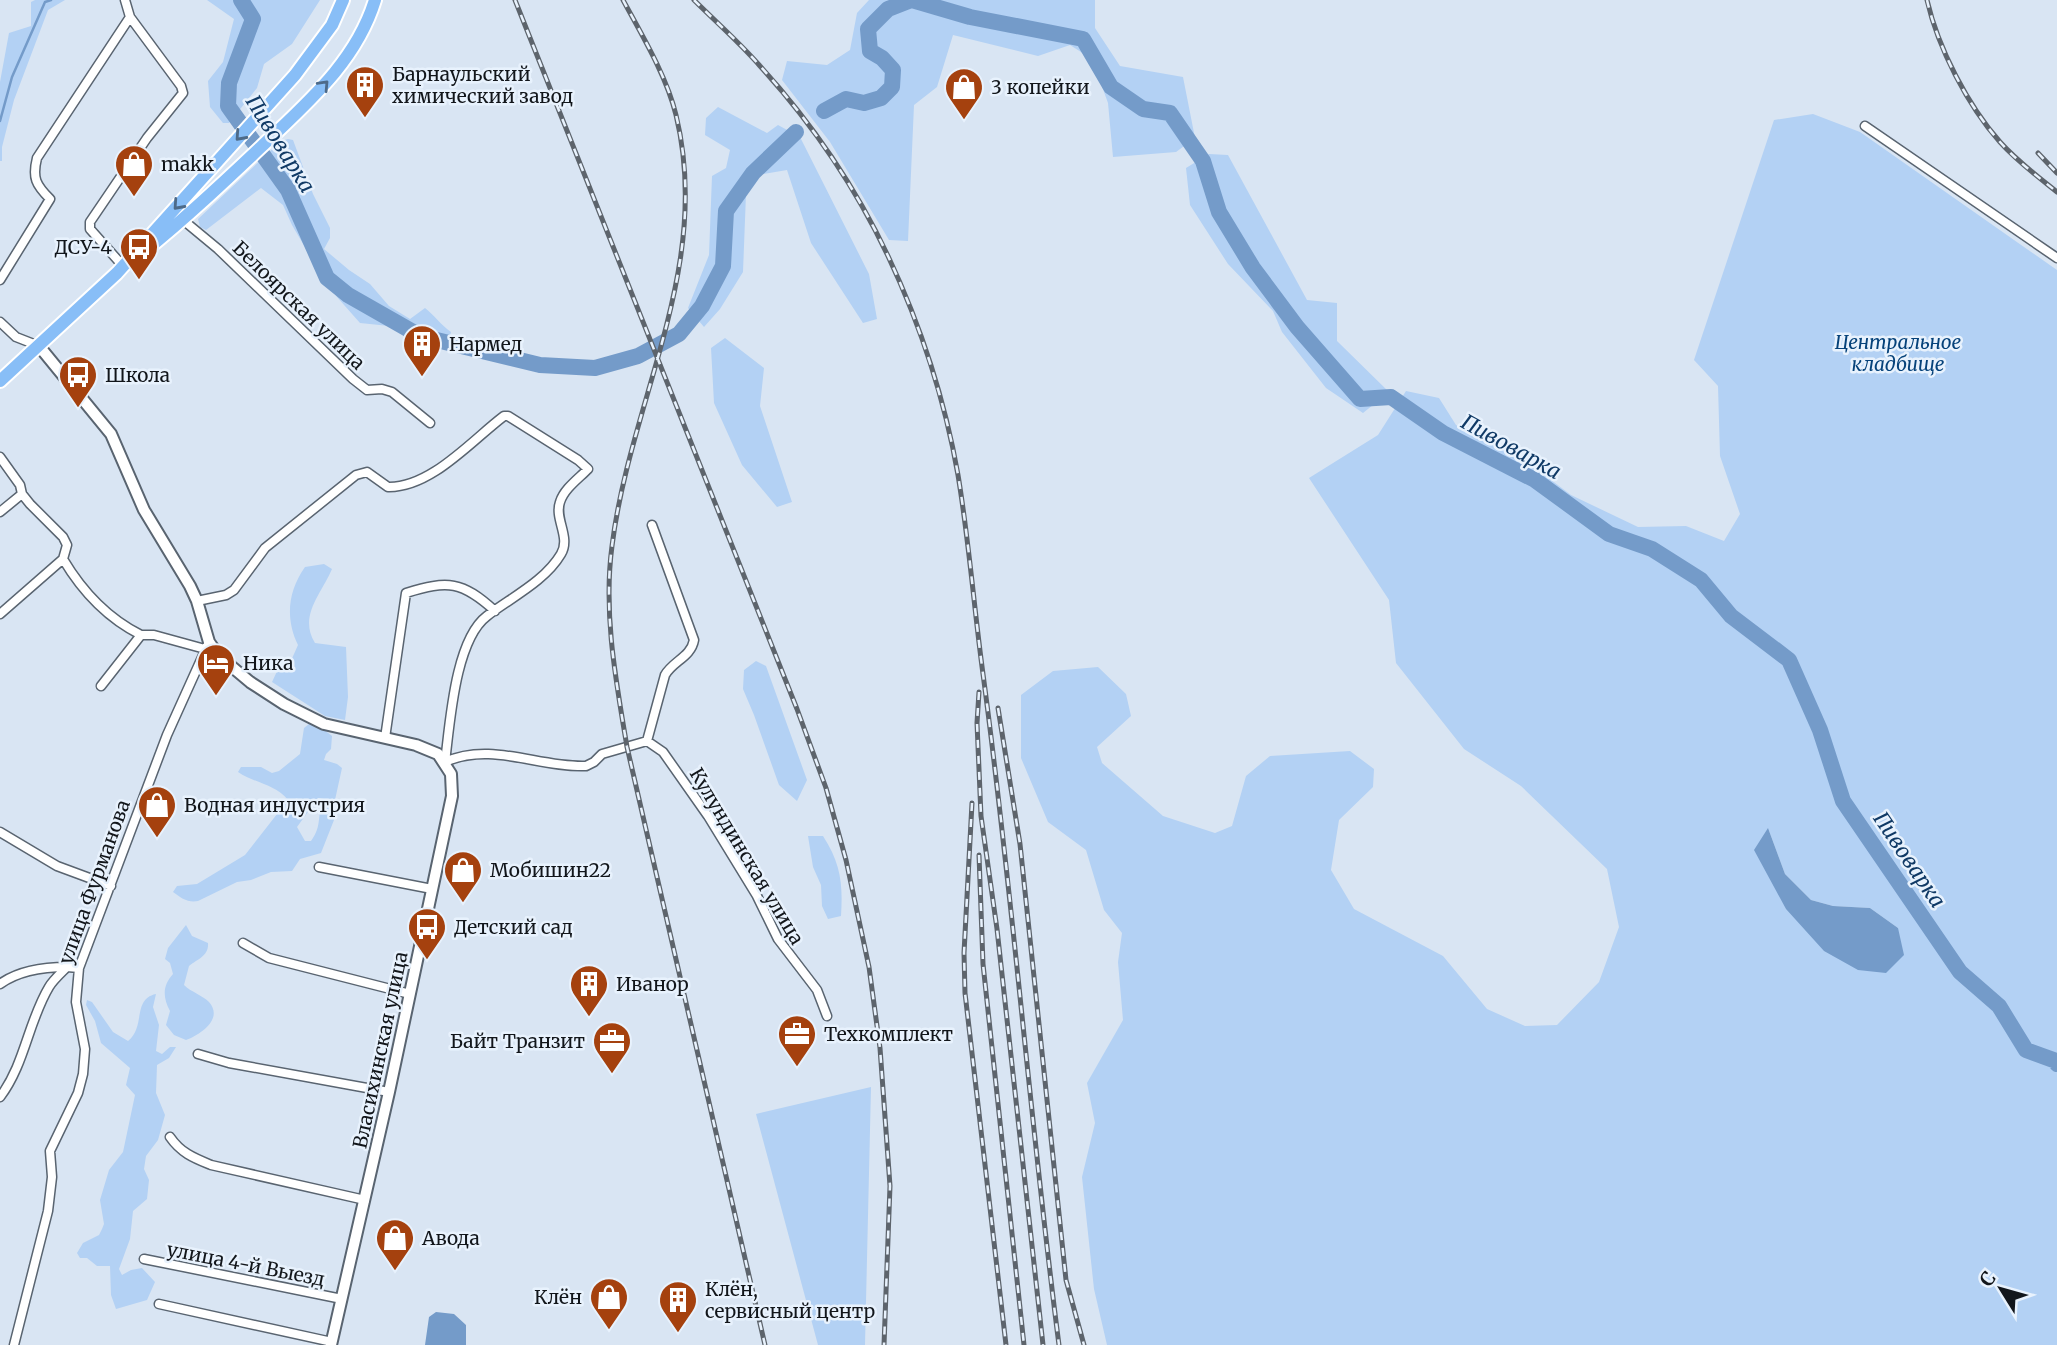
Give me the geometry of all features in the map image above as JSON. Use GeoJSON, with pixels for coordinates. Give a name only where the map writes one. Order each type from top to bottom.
{"type":"FeatureCollection","features":[{"type":"Feature","properties":{"kind":"main road"},"geometry":{"type":"LineString","coordinates":[[120,270],[270,103],[320,43],[344,0]]}},
{"type":"Feature","properties":{"kind":"main road"},"geometry":{"type":"LineString","coordinates":[[0,381],[120,270],[183,220],[287,122],[348,57],[363,32],[375,0]]}},
{"type":"Feature","properties":{"kind":"main road"},"geometry":{"type":"LineString","coordinates":[[270,103],[283,107],[287,113],[287,122]]}},
{"type":"Feature","properties":{"kind":"main road"},"geometry":{"type":"LineString","coordinates":[[220,159],[219,171],[233,174]]}},
{"type":"Feature","properties":{"kind":"street"},"geometry":{"type":"LineString","coordinates":[[120,270],[90,229],[90,222],[183,93],[181,86],[130,17],[125,0]]}},
{"type":"Feature","properties":{"kind":"street"},"geometry":{"type":"LineString","coordinates":[[0,280],[50,199],[36,184],[33,173],[37,158],[130,17]]}},
{"type":"Feature","properties":{"kind":"street"},"geometry":{"type":"LineString","coordinates":[[1865,126],[2057,258]]}},
{"type":"Feature","properties":{"kind":"street","name":"Белоярская улица"},"geometry":{"type":"LineString","coordinates":[[183,220],[218,249],[353,379],[367,390],[382,389],[392,392],[430,423]]}},
{"type":"Feature","properties":{"kind":"street"},"geometry":{"type":"LineString","coordinates":[[0,322],[16,337],[39,346],[111,434],[144,510],[197,601],[207,646]]}},
{"type":"Feature","properties":{"kind":"street","name":"Власихинская улица"},"geometry":{"type":"LineString","coordinates":[[197,601],[226,595],[234,590],[265,548],[356,475],[367,472],[388,487],[411,482],[456,459],[469,444],[503,416],[508,416],[567,452],[588,469],[560,500],[563,551],[541,576],[510,602],[486,617],[471,634],[461,667],[453,699],[445,762],[451,774],[452,796],[332,1343]]}},
{"type":"Feature","properties":{"kind":"street"},"geometry":{"type":"LineString","coordinates":[[0,457],[20,485],[22,494],[63,537],[67,545],[63,559],[0,614]]}},
{"type":"Feature","properties":{"kind":"street"},"geometry":{"type":"LineString","coordinates":[[0,512],[22,494]]}},
{"type":"Feature","properties":{"kind":"street"},"geometry":{"type":"LineString","coordinates":[[63,559],[72,575],[95,602],[123,626],[141,635],[154,635],[207,646],[233,669],[303,714],[342,730],[429,750],[445,762],[459,755],[482,753],[586,766],[602,754],[647,741],[665,675],[690,652],[694,640],[652,526]]}},
{"type":"Feature","properties":{"kind":"street"},"geometry":{"type":"LineString","coordinates":[[385,738],[406,593],[430,585],[461,586],[475,593],[495,611]]}},
{"type":"Feature","properties":{"kind":"street"},"geometry":{"type":"LineString","coordinates":[[101,686],[141,635]]}},
{"type":"Feature","properties":{"kind":"street","name":"улица Фурманова"},"geometry":{"type":"LineString","coordinates":[[14,1345],[48,1211],[52,1177],[50,1151],[78,1093],[83,1074],[85,1049],[76,1002],[79,968],[167,735],[207,646]]}},
{"type":"Feature","properties":{"kind":"street","name":"Кулундинская улица"},"geometry":{"type":"LineString","coordinates":[[647,741],[663,752],[708,816],[757,896],[778,939],[817,990],[827,1016]]}},
{"type":"Feature","properties":{"kind":"street"},"geometry":{"type":"LineString","coordinates":[[0,832],[57,866],[111,886]]}},
{"type":"Feature","properties":{"kind":"street"},"geometry":{"type":"LineString","coordinates":[[319,867],[432,889]]}},
{"type":"Feature","properties":{"kind":"street"},"geometry":{"type":"LineString","coordinates":[[243,943],[269,958],[410,993]]}},
{"type":"Feature","properties":{"kind":"street"},"geometry":{"type":"LineString","coordinates":[[0,984],[6,979],[46,967],[79,968]]}},
{"type":"Feature","properties":{"kind":"street"},"geometry":{"type":"LineString","coordinates":[[0,1097],[18,1066],[49,987],[67,967]]}},
{"type":"Feature","properties":{"kind":"street"},"geometry":{"type":"LineString","coordinates":[[198,1054],[229,1063],[389,1092]]}},
{"type":"Feature","properties":{"kind":"street"},"geometry":{"type":"LineString","coordinates":[[170,1137],[178,1148],[211,1165],[365,1200]]}},
{"type":"Feature","properties":{"kind":"street","name":"улица 4-й Выезд"},"geometry":{"type":"LineString","coordinates":[[144,1259],[342,1300]]}},
{"type":"Feature","properties":{"kind":"street"},"geometry":{"type":"LineString","coordinates":[[159,1304],[332,1343]]}},
{"type":"Feature","properties":{"kind":"green space"},"geometry":{"type":"Polygon","coordinates":[[[65,0],[48,10],[14,100],[0,161],[0,82],[9,33],[31,26],[31,2],[65,0]]]}},
{"type":"Feature","properties":{"kind":"green space"},"geometry":{"type":"Polygon","coordinates":[[[207,0],[320,0],[292,44],[264,64],[257,88],[229,123],[223,123],[210,107],[208,81],[223,62],[234,19],[207,0]]]}},
{"type":"Feature","properties":{"kind":"green space"},"geometry":{"type":"Polygon","coordinates":[[[869,0],[1095,0],[1095,28],[1120,66],[1183,77],[1195,138],[1176,152],[1113,157],[1108,103],[1092,59],[1070,45],[1038,56],[953,35],[937,87],[914,105],[908,241],[889,240],[830,142],[782,80],[787,61],[827,65],[850,50],[857,13],[869,0]]]}},
{"type":"Feature","properties":{"kind":"green space"},"geometry":{"type":"Polygon","coordinates":[[[718,107],[767,133],[778,125],[800,137],[869,274],[877,319],[863,323],[811,243],[787,170],[757,175],[746,194],[743,272],[720,309],[704,327],[688,308],[709,255],[712,176],[726,168],[730,150],[705,135],[706,118],[718,107]]]}},
{"type":"Feature","properties":{"kind":"green space","name":"Центральное кладбище"},"geometry":{"type":"Polygon","coordinates":[[[1813,114],[1860,132],[2057,270],[2057,1345],[1107,1345],[1094,1289],[1082,1177],[1095,1123],[1087,1083],[1123,1020],[1118,962],[1122,933],[1104,910],[1086,850],[1048,822],[1021,758],[1021,695],[1053,671],[1098,667],[1126,694],[1131,716],[1097,747],[1102,763],[1163,816],[1215,833],[1232,826],[1246,776],[1270,756],[1350,751],[1374,769],[1373,787],[1339,820],[1331,870],[1354,909],[1443,956],[1487,1009],[1525,1026],[1557,1025],[1599,982],[1619,927],[1607,869],[1521,786],[1464,749],[1396,663],[1389,600],[1309,478],[1378,435],[1406,391],[1439,398],[1456,425],[1518,455],[1571,495],[1638,527],[1686,526],[1724,541],[1740,514],[1720,456],[1718,386],[1694,360],[1774,120],[1813,114]],[[1768,828],[1786,909],[1898,928],[1870,908],[1833,906],[1811,900],[1785,874],[1768,828]]]}},
{"type":"Feature","properties":{"kind":"green space"},"geometry":{"type":"Polygon","coordinates":[[[293,140],[313,194],[330,228],[330,238],[324,249],[370,284],[389,306],[410,319],[425,308],[451,332],[447,347],[425,344],[399,327],[360,323],[337,297],[313,261],[283,205],[261,188],[206,230],[200,227],[198,219],[281,141],[293,140]]]}},
{"type":"Feature","properties":{"kind":"green space"},"geometry":{"type":"Polygon","coordinates":[[[1209,154],[1228,155],[1307,300],[1337,303],[1337,341],[1389,392],[1363,413],[1326,388],[1282,332],[1273,311],[1228,264],[1190,205],[1186,168],[1209,154]]]}},
{"type":"Feature","properties":{"kind":"green space"},"geometry":{"type":"Polygon","coordinates":[[[725,338],[764,368],[760,406],[792,502],[777,507],[742,465],[714,403],[711,348],[725,338]]]}},
{"type":"Feature","properties":{"kind":"green space"},"geometry":{"type":"Polygon","coordinates":[[[324,564],[332,569],[313,605],[310,633],[315,643],[346,647],[348,697],[345,720],[325,716],[272,682],[280,665],[290,663],[298,645],[291,625],[290,605],[299,576],[305,567],[324,564]]]}},
{"type":"Feature","properties":{"kind":"green space"},"geometry":{"type":"Polygon","coordinates":[[[756,661],[766,666],[807,780],[797,801],[779,785],[743,689],[744,670],[756,661]]]}},
{"type":"Feature","properties":{"kind":"green space"},"geometry":{"type":"Polygon","coordinates":[[[309,724],[322,728],[332,736],[331,749],[324,760],[342,768],[333,809],[334,820],[321,853],[300,859],[292,871],[271,872],[237,882],[198,901],[188,901],[173,892],[177,886],[197,884],[245,855],[288,800],[277,790],[238,772],[241,767],[261,767],[272,773],[279,771],[300,754],[304,728],[309,724]],[[318,798],[297,827],[305,841],[311,841],[315,835],[324,799],[318,798]]]}},
{"type":"Feature","properties":{"kind":"green space"},"geometry":{"type":"Polygon","coordinates":[[[808,836],[823,836],[834,856],[841,884],[841,916],[828,919],[822,906],[821,885],[813,867],[808,836]]]}},
{"type":"Feature","properties":{"kind":"green space"},"geometry":{"type":"Polygon","coordinates":[[[186,925],[192,936],[208,943],[208,947],[205,954],[189,966],[184,985],[209,1002],[214,1014],[208,1026],[186,1040],[174,1035],[166,1025],[170,1011],[165,992],[173,974],[170,963],[165,959],[168,948],[186,925]]]}},
{"type":"Feature","properties":{"kind":"green space"},"geometry":{"type":"Polygon","coordinates":[[[156,994],[153,1007],[159,1025],[156,1051],[162,1054],[170,1047],[176,1047],[169,1058],[157,1065],[156,1093],[165,1115],[158,1140],[146,1156],[144,1169],[149,1180],[147,1199],[133,1211],[130,1239],[119,1269],[122,1275],[142,1268],[155,1282],[147,1300],[116,1309],[111,1295],[110,1266],[97,1266],[87,1258],[80,1258],[77,1253],[83,1243],[99,1235],[104,1224],[100,1200],[109,1170],[123,1152],[135,1095],[126,1085],[130,1068],[101,1043],[95,1021],[86,1005],[87,1000],[92,1002],[113,1032],[128,1041],[137,1028],[144,1001],[156,994]]]}},
{"type":"Feature","properties":{"kind":"green space"},"geometry":{"type":"Polygon","coordinates":[[[871,1087],[865,1345],[818,1345],[756,1114],[871,1087]]]}},
{"type":"Feature","properties":{"kind":"shaded area"},"geometry":{"type":"Polygon","coordinates":[[[1768,828],[1785,874],[1811,900],[1833,906],[1870,908],[1898,928],[1904,955],[1886,973],[1858,970],[1824,951],[1786,909],[1754,850],[1768,828]]]}},
{"type":"Feature","properties":{"kind":"shaded area"},"geometry":{"type":"Polygon","coordinates":[[[436,1312],[454,1314],[466,1325],[466,1345],[425,1345],[429,1317],[436,1312]]]}},
{"type":"Feature","properties":{"kind":"waterway","name":"Пивоварка"},"geometry":{"type":"LineString","coordinates":[[0,121],[12,77],[45,2],[51,0]]}},
{"type":"Feature","properties":{"kind":"waterway","name":"Пивоварка"},"geometry":{"type":"LineString","coordinates":[[241,0],[253,19],[229,83],[228,106],[288,190],[327,278],[348,295],[420,336],[540,365],[595,368],[638,356],[679,334],[702,306],[723,266],[726,211],[753,173],[796,132]]}},
{"type":"Feature","properties":{"kind":"waterway","name":"Пивоварка"},"geometry":{"type":"LineString","coordinates":[[824,111],[846,99],[864,103],[881,98],[892,87],[893,70],[882,58],[870,51],[868,29],[888,9],[911,0]]}},
{"type":"Feature","properties":{"kind":"waterway","name":"Пивоварка"},"geometry":{"type":"LineString","coordinates":[[912,0],[970,17],[1083,39],[1111,87],[1143,109],[1170,113],[1203,161],[1219,212],[1253,268],[1297,327],[1360,399],[1391,397],[1443,433],[1535,480],[1609,534],[1652,549],[1701,580],[1731,616],[1789,660],[1820,730],[1843,801],[1960,972],[1999,1006],[2026,1050],[2056,1061],[2057,1064]]}},
{"type":"Feature","properties":{"kind":"railway"},"geometry":{"type":"LineString","coordinates":[[515,0],[797,709],[826,788],[846,860],[869,967],[880,1048],[890,1186],[884,1345]]}},
{"type":"Feature","properties":{"kind":"railway"},"geometry":{"type":"LineString","coordinates":[[623,0],[646,42],[672,101],[685,171],[684,226],[677,280],[621,492],[612,546],[609,596],[612,647],[627,747],[765,1345]]}},
{"type":"Feature","properties":{"kind":"railway"},"geometry":{"type":"LineString","coordinates":[[694,0],[779,87],[847,181],[862,205],[900,282],[939,391],[953,447],[965,525],[1059,1345]]}},
{"type":"Feature","properties":{"kind":"railway"},"geometry":{"type":"LineString","coordinates":[[1927,0],[1946,57],[1988,128],[2027,168],[2057,192]]}},
{"type":"Feature","properties":{"kind":"railway"},"geometry":{"type":"LineString","coordinates":[[2038,153],[2057,173]]}},
{"type":"Feature","properties":{"kind":"railway"},"geometry":{"type":"LineString","coordinates":[[979,692],[977,723],[981,816],[997,929],[1043,1345]]}},
{"type":"Feature","properties":{"kind":"railway"},"geometry":{"type":"LineString","coordinates":[[998,708],[1020,844],[1066,1280],[1084,1345]]}},
{"type":"Feature","properties":{"kind":"railway"},"geometry":{"type":"LineString","coordinates":[[972,803],[964,953],[965,993],[1006,1345]]}},
{"type":"Feature","properties":{"kind":"railway"},"geometry":{"type":"LineString","coordinates":[[979,855],[983,964],[1024,1345]]}},
{"type":"Feature","properties":{"kind":"place","name":"Барнаульский химический завод"},"geometry":{"type":"Point","coordinates":[365,119]}},
{"type":"Feature","properties":{"kind":"place","name":"3 копейки"},"geometry":{"type":"Point","coordinates":[964,121]}},
{"type":"Feature","properties":{"kind":"place","name":"makk"},"geometry":{"type":"Point","coordinates":[134,198]}},
{"type":"Feature","properties":{"kind":"place","name":"ДСУ-4"},"geometry":{"type":"Point","coordinates":[139,281]}},
{"type":"Feature","properties":{"kind":"place","name":"Нармед"},"geometry":{"type":"Point","coordinates":[422,378]}},
{"type":"Feature","properties":{"kind":"place","name":"Школа"},"geometry":{"type":"Point","coordinates":[78,409]}},
{"type":"Feature","properties":{"kind":"place","name":"Ника"},"geometry":{"type":"Point","coordinates":[216,697]}},
{"type":"Feature","properties":{"kind":"place","name":"Водная индустрия"},"geometry":{"type":"Point","coordinates":[157,839]}},
{"type":"Feature","properties":{"kind":"place","name":"Мобишин22"},"geometry":{"type":"Point","coordinates":[463,904]}},
{"type":"Feature","properties":{"kind":"place","name":"Детский сад"},"geometry":{"type":"Point","coordinates":[427,961]}},
{"type":"Feature","properties":{"kind":"place","name":"Иванор"},"geometry":{"type":"Point","coordinates":[589,1018]}},
{"type":"Feature","properties":{"kind":"place","name":"Техкомплект"},"geometry":{"type":"Point","coordinates":[797,1068]}},
{"type":"Feature","properties":{"kind":"place","name":"Байт Транзит"},"geometry":{"type":"Point","coordinates":[612,1075]}},
{"type":"Feature","properties":{"kind":"place","name":"Авода"},"geometry":{"type":"Point","coordinates":[395,1272]}},
{"type":"Feature","properties":{"kind":"place","name":"Клён"},"geometry":{"type":"Point","coordinates":[609,1331]}},
{"type":"Feature","properties":{"kind":"place","name":"Клён, сервисный центр"},"geometry":{"type":"Point","coordinates":[678,1334]}}]}
